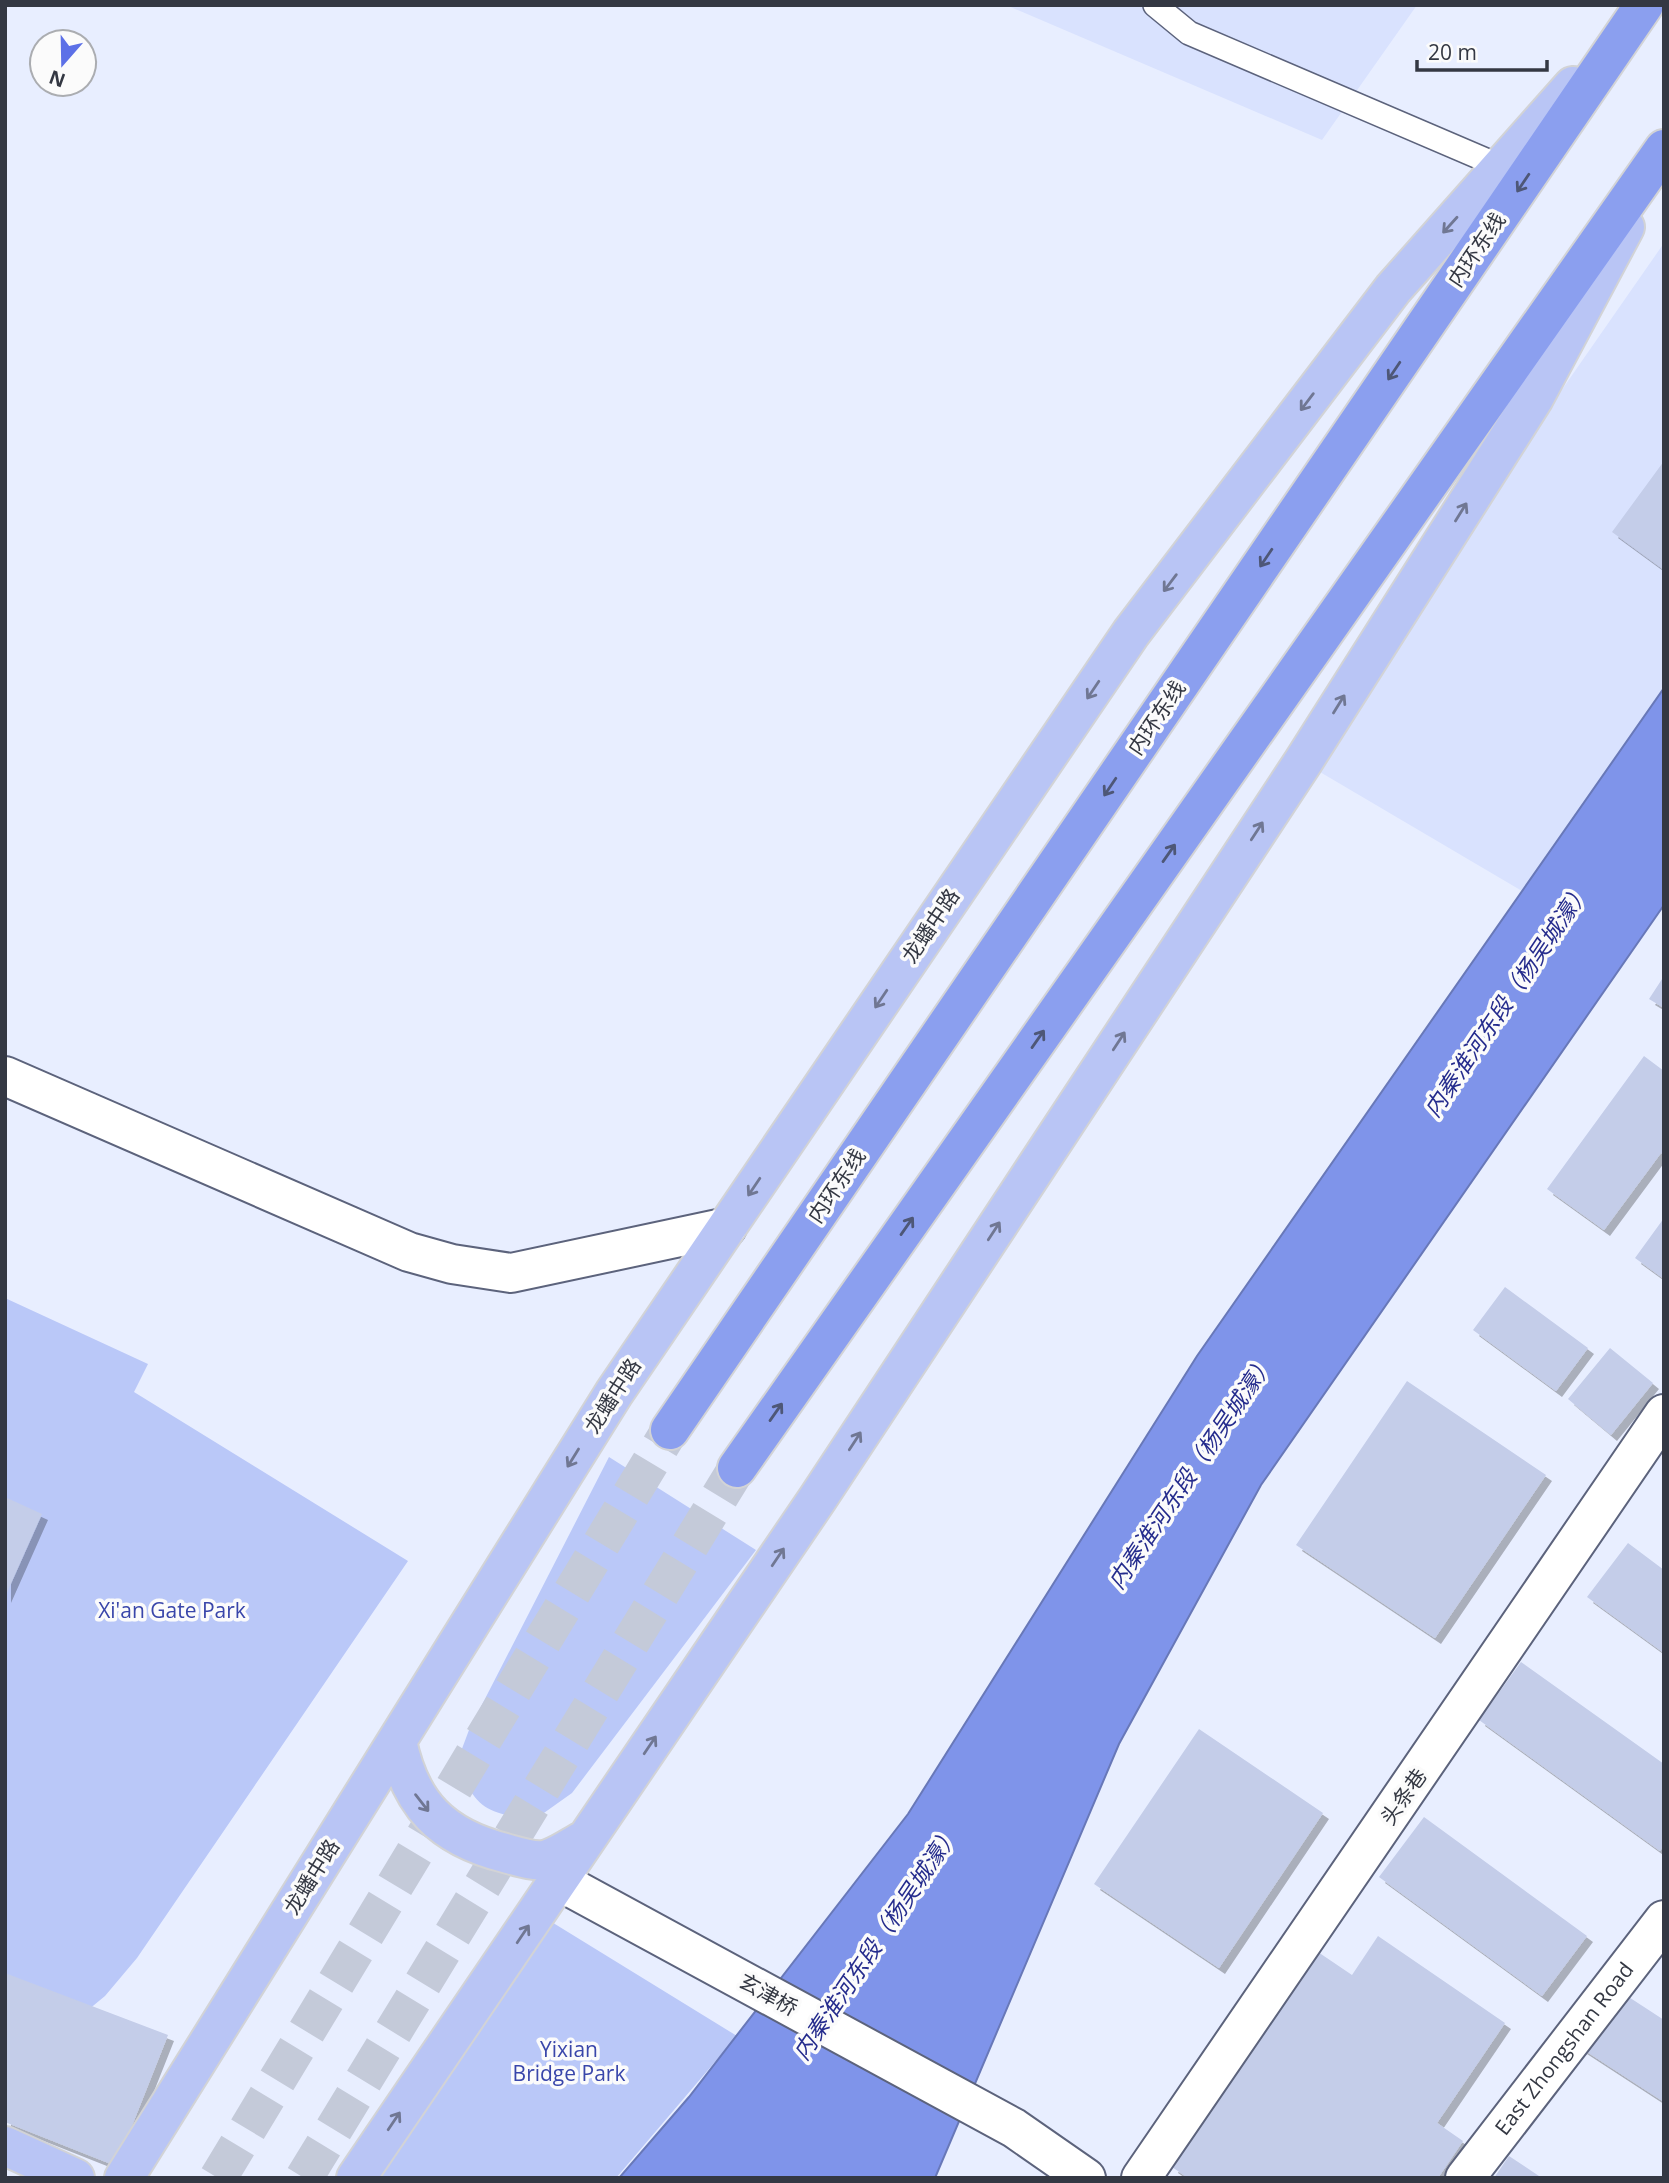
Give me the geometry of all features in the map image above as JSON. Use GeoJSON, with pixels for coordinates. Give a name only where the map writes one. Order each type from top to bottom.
{"type":"FeatureCollection","features":[{"type":"Feature","properties":{"kind":"highway","name":"内环东线"},"geometry":{"type":"LineString","coordinates":[[670,1430],[1643,7]]}},
{"type":"Feature","properties":{"kind":"highway"},"geometry":{"type":"LineString","coordinates":[[737,1468],[1664,152]]}},
{"type":"Feature","properties":{"kind":"main road","name":"龙蟠中路"},"geometry":{"type":"LineString","coordinates":[[124,2178],[614,1393],[1131,633],[1393,289],[1643,7]]}},
{"type":"Feature","properties":{"kind":"main road"},"geometry":{"type":"LineString","coordinates":[[356,2178],[825,1487],[1303,762],[1534,398],[1664,152]]}},
{"type":"Feature","properties":{"kind":"main road"},"geometry":{"type":"LineString","coordinates":[[397,1741],[403,1772],[418,1801],[444,1828],[478,1846],[546,1860],[586,1839]]}},
{"type":"Feature","properties":{"kind":"main road"},"geometry":{"type":"LineString","coordinates":[[5,2146],[75,2178]]}},
{"type":"Feature","properties":{"kind":"street"},"geometry":{"type":"LineString","coordinates":[[5,1076],[409,1252],[452,1264],[511,1273],[727,1227]]}},
{"type":"Feature","properties":{"kind":"street","name":"头条巷"},"geometry":{"type":"LineString","coordinates":[[1141,2178],[1664,1414]]}},
{"type":"Feature","properties":{"kind":"street","name":"玄津桥"},"geometry":{"type":"LineString","coordinates":[[559,1881],[1014,2128],[1086,2178]]}},
{"type":"Feature","properties":{"kind":"street","name":"East Zhongshan Road"},"geometry":{"type":"LineString","coordinates":[[1465,2178],[1664,1920]]}},
{"type":"Feature","properties":{"kind":"lane"},"geometry":{"type":"LineString","coordinates":[[1155,5],[1189,33],[1502,167]]}},
{"type":"Feature","properties":{"kind":"shaded area"},"geometry":{"type":"Polygon","coordinates":[[[1006,5],[1417,5],[1322,140],[1006,5]]]}},
{"type":"Feature","properties":{"kind":"shaded area"},"geometry":{"type":"Polygon","coordinates":[[[1664,243],[1664,688],[1522,891],[1303,762],[1664,243]]]}},
{"type":"Feature","properties":{"kind":"green space","name":"Xi'an Gate Park"},"geometry":{"type":"Polygon","coordinates":[[[5,1298],[148,1364],[134,1392],[408,1561],[137,1958],[105,1996],[71,2024],[5,2038],[5,1298]]]}},
{"type":"Feature","properties":{"kind":"green space"},"geometry":{"type":"Polygon","coordinates":[[[609,1457],[756,1550],[572,1793],[534,1820],[493,1811],[484,1806],[470,1790],[457,1762],[469,1730],[609,1457]]]}},
{"type":"Feature","properties":{"kind":"green space","name":"Yixian Bridge Park"},"geometry":{"type":"Polygon","coordinates":[[[537,1913],[737,2036],[616,2178],[356,2178],[537,1913]]]}},
{"type":"Feature","properties":{"kind":"water","name":"内秦淮河东段（杨吴城濠）"},"geometry":{"type":"Polygon","coordinates":[[[1664,688],[1664,905],[1261,1485],[1119,1744],[935,2178],[619,2178],[689,2097],[908,1814],[1197,1356],[1664,688]]]}},
{"type":"Feature","properties":{"kind":"building"},"geometry":{"type":"Polygon","coordinates":[[[1664,461],[1664,570],[1612,532],[1664,461]]]}},
{"type":"Feature","properties":{"kind":"building"},"geometry":{"type":"Polygon","coordinates":[[[1664,976],[1664,1008],[1649,999],[1664,976]]]}},
{"type":"Feature","properties":{"kind":"building"},"geometry":{"type":"Polygon","coordinates":[[[1644,1056],[1664,1071],[1664,1155],[1661,1153],[1604,1230],[1547,1189],[1644,1056]]]}},
{"type":"Feature","properties":{"kind":"building"},"geometry":{"type":"Polygon","coordinates":[[[1664,1218],[1664,1279],[1635,1258],[1664,1218]]]}},
{"type":"Feature","properties":{"kind":"building"},"geometry":{"type":"Polygon","coordinates":[[[1505,1287],[1588,1348],[1556,1391],[1473,1330],[1505,1287]]]}},
{"type":"Feature","properties":{"kind":"building"},"geometry":{"type":"Polygon","coordinates":[[[1610,1348],[1653,1383],[1611,1435],[1568,1399],[1610,1348]]]}},
{"type":"Feature","properties":{"kind":"building"},"geometry":{"type":"Polygon","coordinates":[[[1407,1381],[1546,1475],[1435,1638],[1296,1545],[1407,1381]]]}},
{"type":"Feature","properties":{"kind":"building"},"geometry":{"type":"Polygon","coordinates":[[[5,1497],[42,1514],[5,1597],[5,1497]]]}},
{"type":"Feature","properties":{"kind":"building"},"geometry":{"type":"Polygon","coordinates":[[[1628,1543],[1664,1570],[1664,1653],[1587,1597],[1628,1543]]]}},
{"type":"Feature","properties":{"kind":"building"},"geometry":{"type":"Polygon","coordinates":[[[1521,1662],[1664,1764],[1664,1845],[1660,1851],[1479,1720],[1521,1662]]]}},
{"type":"Feature","properties":{"kind":"building"},"geometry":{"type":"Polygon","coordinates":[[[1199,1729],[1323,1813],[1219,1968],[1094,1884],[1199,1729]]]}},
{"type":"Feature","properties":{"kind":"building"},"geometry":{"type":"Polygon","coordinates":[[[1424,1817],[1587,1936],[1542,1996],[1379,1877],[1424,1817]]]}},
{"type":"Feature","properties":{"kind":"building"},"geometry":{"type":"Polygon","coordinates":[[[1378,1936],[1505,2023],[1437,2123],[1463,2141],[1438,2178],[1188,2178],[1172,2167],[1318,1952],[1352,1975],[1378,1936]]]}},
{"type":"Feature","properties":{"kind":"building"},"geometry":{"type":"Polygon","coordinates":[[[5,1973],[168,2035],[116,2166],[5,2122],[5,1973]]]}},
{"type":"Feature","properties":{"kind":"building"},"geometry":{"type":"Polygon","coordinates":[[[1618,1990],[1664,2020],[1664,2102],[1581,2048],[1618,1990]]]}},
{"type":"Feature","properties":{"kind":"building"},"geometry":{"type":"Polygon","coordinates":[[[1509,2156],[1542,2178],[1494,2178],[1509,2156]]]}},
{"type":"Feature","properties":{"kind":"tunnel"},"geometry":{"type":"LineString","coordinates":[[218,2178],[670,1430]]}},
{"type":"Feature","properties":{"kind":"tunnel"},"geometry":{"type":"LineString","coordinates":[[304,2178],[737,1468]]}}]}
